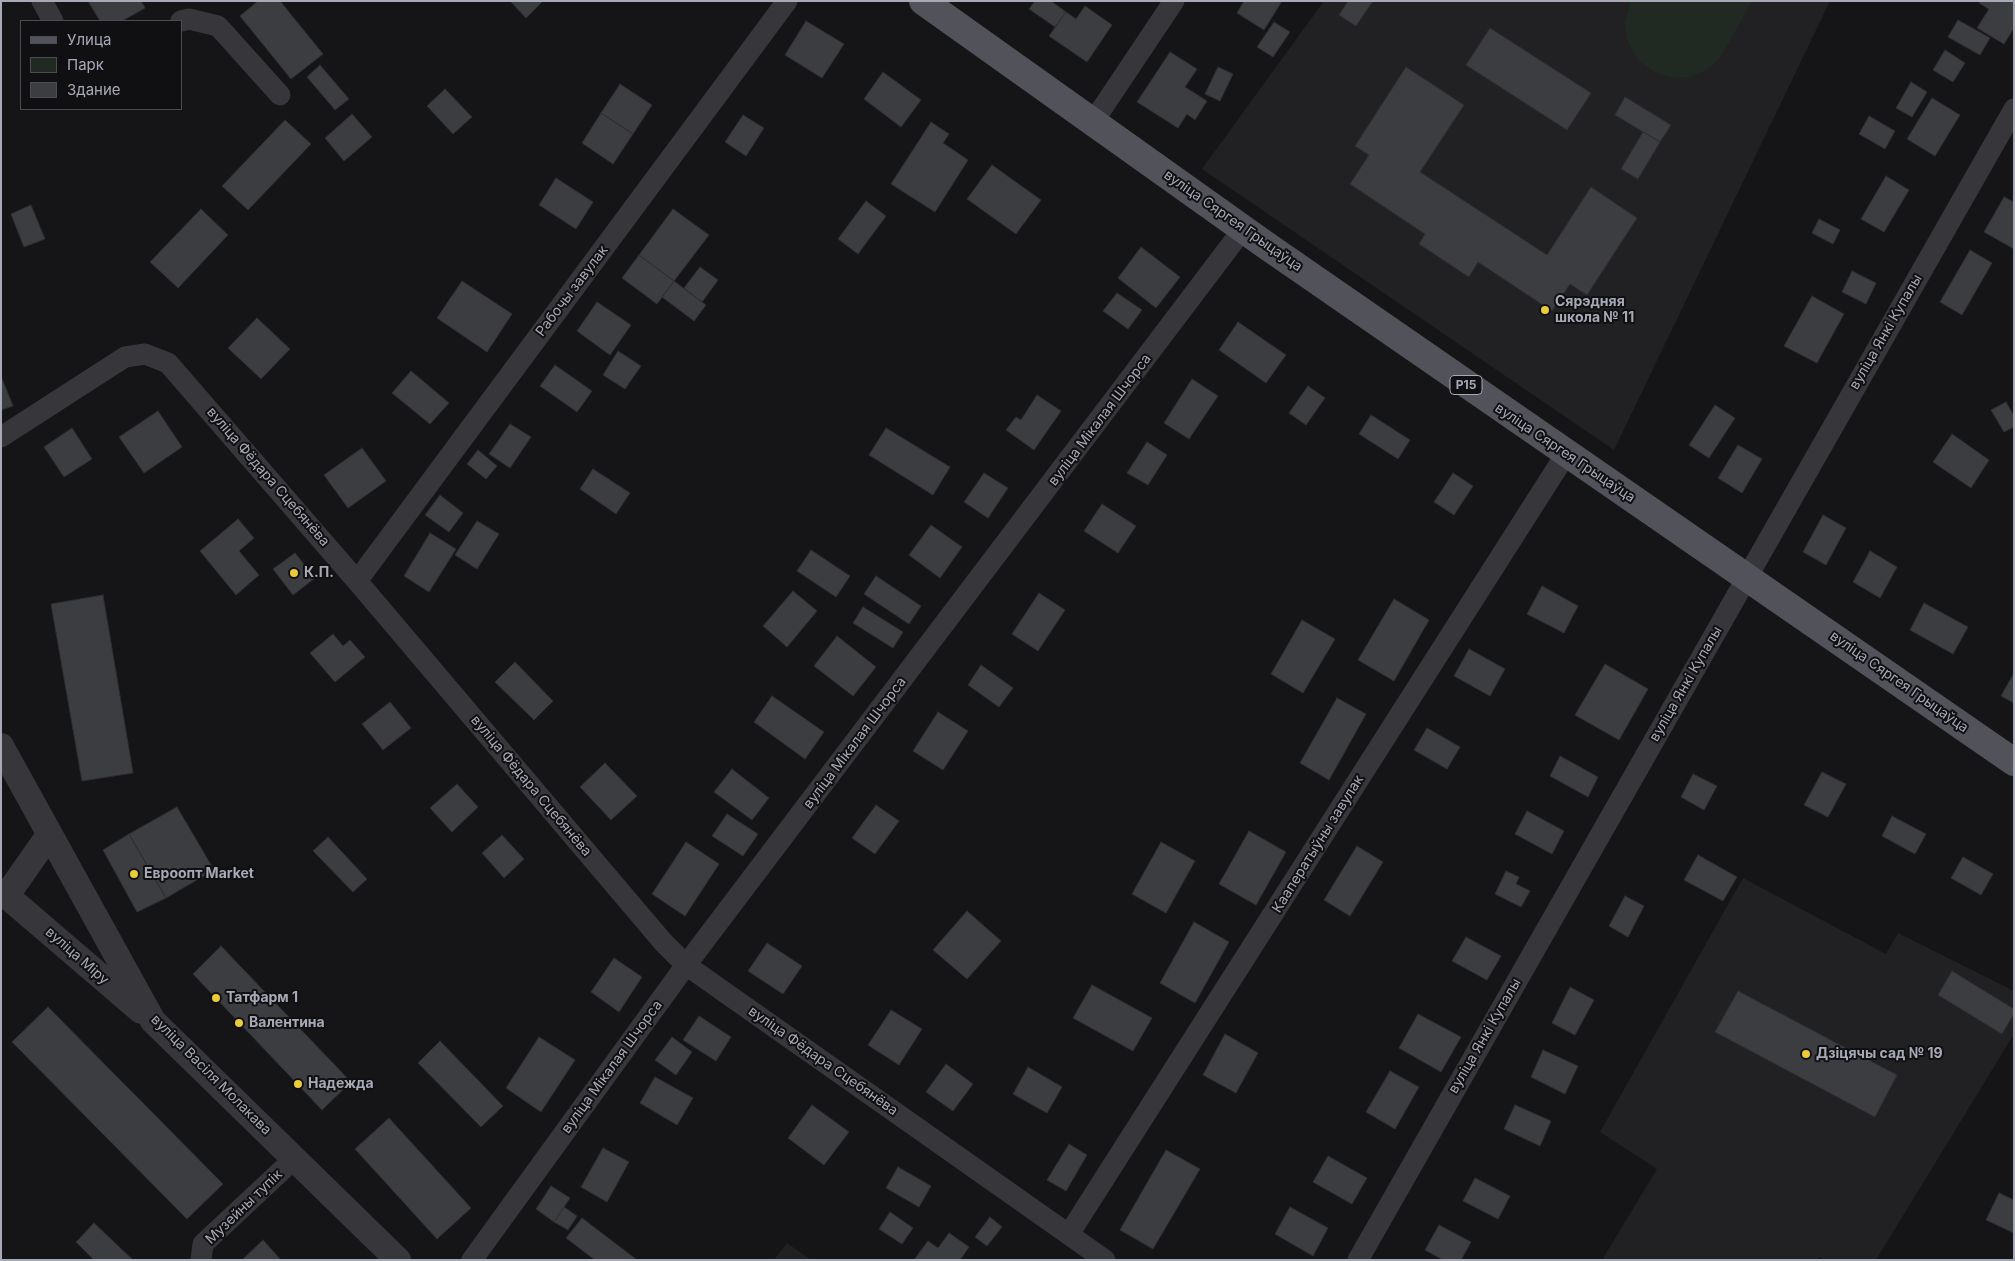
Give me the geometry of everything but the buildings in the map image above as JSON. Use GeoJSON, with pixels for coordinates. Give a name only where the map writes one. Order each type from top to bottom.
{"type":"FeatureCollection","features":[{"type":"Feature","properties":{"kind":"main road","name":"вуліца Сяргея Грыцаўца"},"geometry":{"type":"LineString","coordinates":[[923,1],[1243,229],[2014,762]]}},
{"type":"Feature","properties":{"kind":"street"},"geometry":{"type":"LineString","coordinates":[[42,1],[52,20]]}},
{"type":"Feature","properties":{"kind":"street","name":"Рабочы завулак"},"geometry":{"type":"LineString","coordinates":[[357,581],[787,1]]}},
{"type":"Feature","properties":{"kind":"street"},"geometry":{"type":"LineString","coordinates":[[1093,122],[1174,1]]}},
{"type":"Feature","properties":{"kind":"street"},"geometry":{"type":"LineString","coordinates":[[182,20],[188,19],[218,26],[280,95]]}},
{"type":"Feature","properties":{"kind":"street","name":"вуліца Янкі Купалы"},"geometry":{"type":"LineString","coordinates":[[1358,1260],[2014,109]]}},
{"type":"Feature","properties":{"kind":"street","name":"вуліца Мікалая Шчорса"},"geometry":{"type":"LineString","coordinates":[[472,1260],[686,965],[1243,229]]}},
{"type":"Feature","properties":{"kind":"street","name":"вуліца Фёдара Сцебянёва"},"geometry":{"type":"LineString","coordinates":[[1,437],[125,357],[145,354],[168,363],[357,581],[663,942],[686,965],[1105,1260]]}},
{"type":"Feature","properties":{"kind":"street","name":"Кааператыўны завулак"},"geometry":{"type":"LineString","coordinates":[[1069,1234],[1566,454]]}},
{"type":"Feature","properties":{"kind":"street","name":"вуліца Васіля Молакава"},"geometry":{"type":"LineString","coordinates":[[1,746],[153,1021],[398,1260]]}},
{"type":"Feature","properties":{"kind":"street"},"geometry":{"type":"LineString","coordinates":[[4,893],[49,835]]}},
{"type":"Feature","properties":{"kind":"street","name":"вуліца Міру"},"geometry":{"type":"LineString","coordinates":[[4,893],[153,1021]]}},
{"type":"Feature","properties":{"kind":"street","name":"Музейны тупік"},"geometry":{"type":"LineString","coordinates":[[201,1260],[203,1244],[295,1158]]}},
{"type":"Feature","properties":{"kind":"shaded area","name":"Сярэдняя школа № 11"},"geometry":{"type":"Polygon","coordinates":[[[1324,1],[1830,1],[1614,450],[1202,169],[1324,1]]]}},
{"type":"Feature","properties":{"kind":"shaded area"},"geometry":{"type":"Polygon","coordinates":[[[1743,878],[1886,954],[1898,933],[2014,991],[2014,1034],[1876,1260],[1825,1260],[1819,1257],[1817,1260],[1602,1260],[1657,1169],[1600,1132],[1743,878]]]}},
{"type":"Feature","properties":{"kind":"shaded area"},"geometry":{"type":"Polygon","coordinates":[[[787,1243],[811,1260],[774,1260],[787,1243]]]}},
{"type":"Feature","properties":{"kind":"green space"},"geometry":{"type":"Polygon","coordinates":[[[1631,1],[1752,1],[1723,53],[1714,64],[1702,72],[1689,77],[1676,78],[1662,75],[1650,69],[1639,61],[1631,49],[1626,36],[1625,23],[1631,1]]]}},
{"type":"Feature","properties":{"kind":"place","name":"Сярэдняя школа № 11"},"geometry":{"type":"Point","coordinates":[1545,310]}},
{"type":"Feature","properties":{"kind":"place","name":"К.П."},"geometry":{"type":"Point","coordinates":[294,573]}},
{"type":"Feature","properties":{"kind":"place","name":"Евроопт Market"},"geometry":{"type":"Point","coordinates":[134,874]}},
{"type":"Feature","properties":{"kind":"place","name":"Татфарм 1"},"geometry":{"type":"Point","coordinates":[216,998]}},
{"type":"Feature","properties":{"kind":"place","name":"Валентина"},"geometry":{"type":"Point","coordinates":[239,1023]}},
{"type":"Feature","properties":{"kind":"place","name":"Дзіцячы сад № 19"},"geometry":{"type":"Point","coordinates":[1806,1054]}},
{"type":"Feature","properties":{"kind":"place","name":"Надежда"},"geometry":{"type":"Point","coordinates":[298,1084]}}]}
